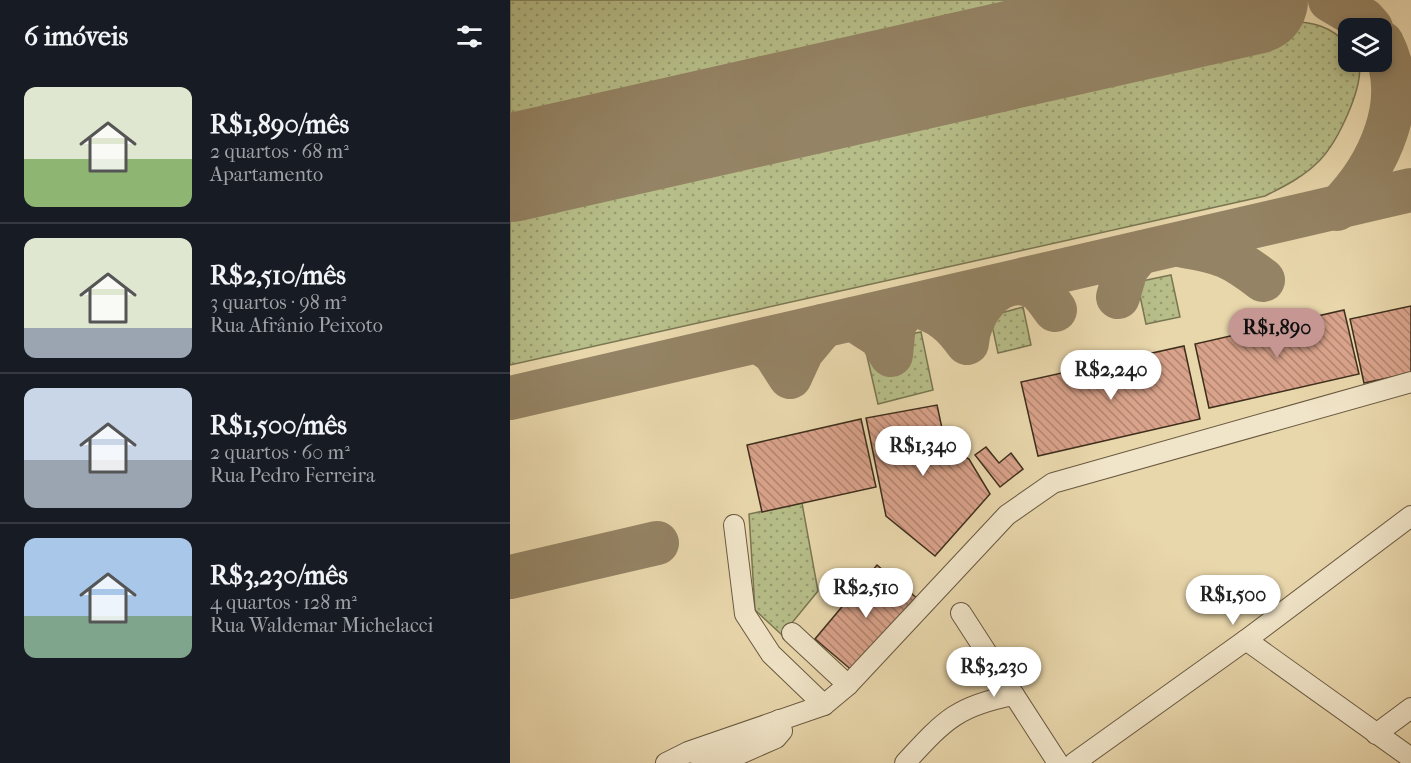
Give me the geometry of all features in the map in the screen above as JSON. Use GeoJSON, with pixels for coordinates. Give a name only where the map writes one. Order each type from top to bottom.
{"type":"FeatureCollection","features":[{"type":"Feature","properties":{"kind":"street"},"geometry":{"type":"LineString","coordinates":[[666,763],[688,752],[824,705],[848,685],[1007,514],[1053,483],[1411,382]]}},
{"type":"Feature","properties":{"kind":"street"},"geometry":{"type":"LineString","coordinates":[[1074,763],[1246,640],[1411,516]]}},
{"type":"Feature","properties":{"kind":"street"},"geometry":{"type":"LineString","coordinates":[[734,525],[745,614],[771,654],[824,705]]}},
{"type":"Feature","properties":{"kind":"street"},"geometry":{"type":"LineString","coordinates":[[961,613],[1058,763]]}},
{"type":"Feature","properties":{"kind":"street"},"geometry":{"type":"LineString","coordinates":[[792,633],[848,685]]}},
{"type":"Feature","properties":{"kind":"street"},"geometry":{"type":"LineString","coordinates":[[1246,640],[1411,758]]}},
{"type":"Feature","properties":{"kind":"street"},"geometry":{"type":"LineString","coordinates":[[905,763],[944,722],[980,702],[1014,695]]}},
{"type":"Feature","properties":{"kind":"street"},"geometry":{"type":"LineString","coordinates":[[1376,734],[1411,708]]}},
{"type":"Feature","properties":{"kind":"green space"},"geometry":{"type":"Polygon","coordinates":[[[510,0],[1065,0],[510,126],[510,0]]]}},
{"type":"Feature","properties":{"kind":"green space"},"geometry":{"type":"Polygon","coordinates":[[[1288,21],[1306,22],[1335,33],[1338,36],[1338,72],[1359,72],[1354,99],[1342,127],[1327,151],[1314,166],[1301,176],[1265,196],[510,365],[510,198],[1288,21]]]}},
{"type":"Feature","properties":{"kind":"green space"},"geometry":{"type":"Polygon","coordinates":[[[1171,275],[1180,317],[1146,324],[1137,282],[1171,275]]]}},
{"type":"Feature","properties":{"kind":"green space"},"geometry":{"type":"Polygon","coordinates":[[[1023,307],[1031,345],[998,353],[990,316],[1023,307]]]}},
{"type":"Feature","properties":{"kind":"green space"},"geometry":{"type":"Polygon","coordinates":[[[921,332],[933,390],[878,404],[864,343],[921,332]]]}},
{"type":"Feature","properties":{"kind":"green space"},"geometry":{"type":"Polygon","coordinates":[[[802,503],[818,591],[782,635],[755,610],[749,514],[802,503]]]}},
{"type":"Feature","properties":{"kind":"building"},"geometry":{"type":"Polygon","coordinates":[[[1411,306],[1411,373],[1364,383],[1350,319],[1411,306]]]}},
{"type":"Feature","properties":{"kind":"building"},"geometry":{"type":"Polygon","coordinates":[[[1344,310],[1359,374],[1209,408],[1195,344],[1344,310]]]}},
{"type":"Feature","properties":{"kind":"building"},"geometry":{"type":"Polygon","coordinates":[[[1184,346],[1200,419],[1038,456],[1021,382],[1184,346]]]}},
{"type":"Feature","properties":{"kind":"building"},"geometry":{"type":"Polygon","coordinates":[[[937,405],[946,447],[969,459],[990,494],[935,556],[886,516],[866,418],[937,405]]]}},
{"type":"Feature","properties":{"kind":"building"},"geometry":{"type":"Polygon","coordinates":[[[861,419],[876,487],[762,512],[747,445],[861,419]]]}},
{"type":"Feature","properties":{"kind":"building"},"geometry":{"type":"Polygon","coordinates":[[[986,447],[999,463],[1011,453],[1023,469],[1000,487],[975,455],[986,447]]]}},
{"type":"Feature","properties":{"kind":"building"},"geometry":{"type":"Polygon","coordinates":[[[877,565],[918,599],[854,672],[815,639],[877,565]]]}},
{"type":"Feature","properties":{"kind":"taxiway"},"geometry":{"type":"LineString","coordinates":[[1250,0],[1238,4],[1262,0]]}},
{"type":"Feature","properties":{"kind":"taxiway"},"geometry":{"type":"LineString","coordinates":[[1330,0],[1361,18]]}},
{"type":"Feature","properties":{"kind":"taxiway"},"geometry":{"type":"LineString","coordinates":[[1337,209],[1366,173],[1386,132],[1392,109],[1391,72]]}},
{"type":"Feature","properties":{"kind":"taxiway"},"geometry":{"type":"LineString","coordinates":[[510,398],[1411,190]]}},
{"type":"Feature","properties":{"kind":"taxiway"},"geometry":{"type":"LineString","coordinates":[[1184,246],[1226,257],[1263,280]]}},
{"type":"Feature","properties":{"kind":"taxiway"},"geometry":{"type":"LineString","coordinates":[[1118,297],[1126,269],[1138,254]]}},
{"type":"Feature","properties":{"kind":"taxiway"},"geometry":{"type":"LineString","coordinates":[[917,306],[946,320],[967,343],[973,319],[979,308],[987,298],[1007,285],[1019,283],[1036,288],[1055,310]]}},
{"type":"Feature","properties":{"kind":"taxiway"},"geometry":{"type":"LineString","coordinates":[[853,319],[881,337],[891,355],[894,324],[906,307]]}},
{"type":"Feature","properties":{"kind":"taxiway"},"geometry":{"type":"LineString","coordinates":[[758,341],[774,352],[790,377],[802,351],[823,326]]}},
{"type":"Feature","properties":{"kind":"taxiway"},"geometry":{"type":"LineString","coordinates":[[510,577],[657,543]]}},
{"type":"Feature","properties":{"kind":"runway"},"geometry":{"type":"LineString","coordinates":[[510,168],[1254,0]]}}]}
